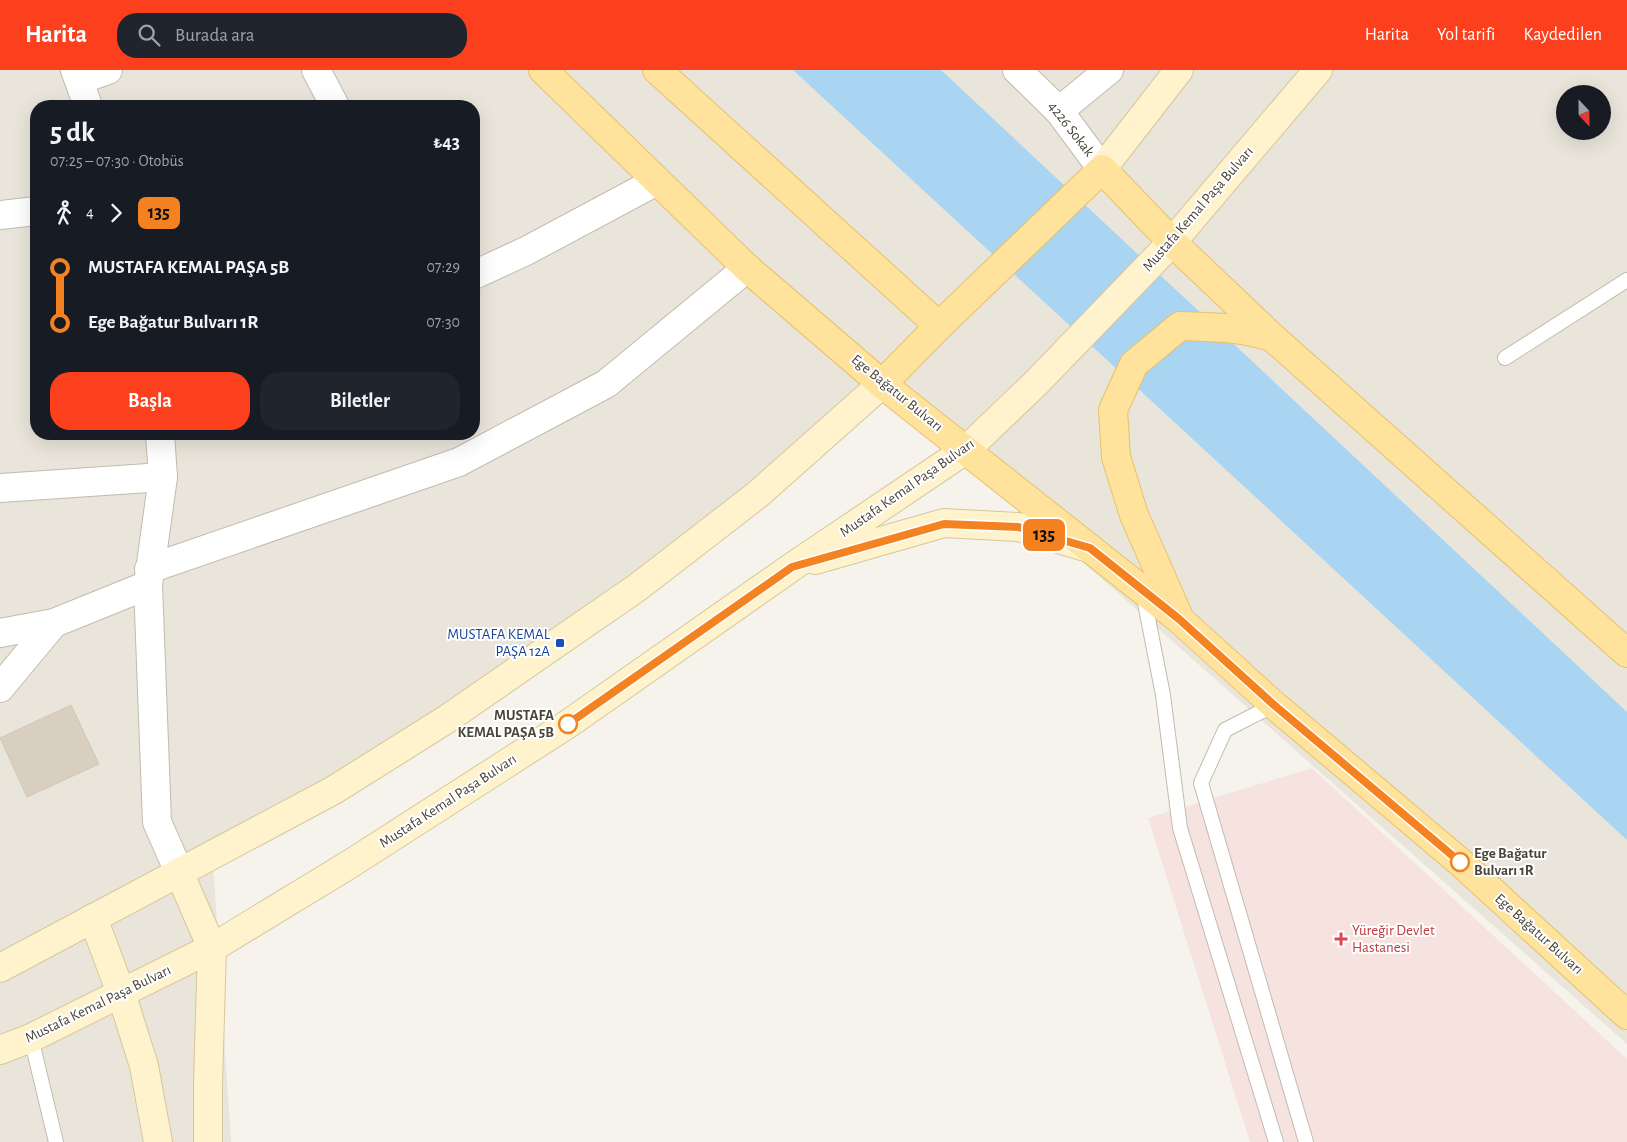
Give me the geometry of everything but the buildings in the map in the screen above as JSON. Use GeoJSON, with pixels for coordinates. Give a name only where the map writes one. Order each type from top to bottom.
{"type":"FeatureCollection","features":[{"type":"Feature","properties":{"kind":"main road","name":"Ege Bağatur Bulvarı"},"geometry":{"type":"LineString","coordinates":[[543,70],[747,268],[882,384],[967,449],[1179,619],[1274,705],[1460,862],[1627,1015]]}},
{"type":"Feature","properties":{"kind":"main road"},"geometry":{"type":"LineString","coordinates":[[657,70],[939,326]]}},
{"type":"Feature","properties":{"kind":"main road"},"geometry":{"type":"LineString","coordinates":[[0,968],[334,790],[448,719],[638,587],[757,495],[882,384],[939,326],[1102,169],[1179,70]]}},
{"type":"Feature","properties":{"kind":"main road","name":"Mustafa Kemal Paşa Bulvarı"},"geometry":{"type":"LineString","coordinates":[[0,1050],[31,1038],[212,948],[350,864],[568,724],[792,567],[967,449],[1036,383],[1168,247],[1318,70]]}},
{"type":"Feature","properties":{"kind":"main road"},"geometry":{"type":"LineString","coordinates":[[1102,169],[1168,247],[1627,653]]}},
{"type":"Feature","properties":{"kind":"main road"},"geometry":{"type":"LineString","coordinates":[[1179,619],[1134,515],[1116,457],[1113,410],[1134,364],[1180,326],[1233,328],[1272,337]]}},
{"type":"Feature","properties":{"kind":"main road"},"geometry":{"type":"LineString","coordinates":[[792,567],[944,524],[1018,527],[1090,548]]}},
{"type":"Feature","properties":{"kind":"main road"},"geometry":{"type":"LineString","coordinates":[[179,872],[212,948],[208,1142]]}},
{"type":"Feature","properties":{"kind":"main road"},"geometry":{"type":"LineString","coordinates":[[93,918],[121,992],[144,1066],[158,1142]]}},
{"type":"Feature","properties":{"kind":"street"},"geometry":{"type":"LineString","coordinates":[[86,100],[77,75],[108,70]]}},
{"type":"Feature","properties":{"kind":"street"},"geometry":{"type":"LineString","coordinates":[[316,70],[332,100]]}},
{"type":"Feature","properties":{"kind":"street","name":"4226 Sokak"},"geometry":{"type":"LineString","coordinates":[[1017,70],[1059,111],[1102,169]]}},
{"type":"Feature","properties":{"kind":"street"},"geometry":{"type":"LineString","coordinates":[[1059,111],[1092,75]]}},
{"type":"Feature","properties":{"kind":"street"},"geometry":{"type":"LineString","coordinates":[[480,272],[526,251],[657,181]]}},
{"type":"Feature","properties":{"kind":"street"},"geometry":{"type":"LineString","coordinates":[[0,215],[30,212]]}},
{"type":"Feature","properties":{"kind":"street"},"geometry":{"type":"LineString","coordinates":[[0,633],[54,623],[148,577],[459,462],[606,384],[747,268]]}},
{"type":"Feature","properties":{"kind":"street"},"geometry":{"type":"LineString","coordinates":[[160,440],[163,477],[148,577],[157,822],[179,872]]}},
{"type":"Feature","properties":{"kind":"street"},"geometry":{"type":"LineString","coordinates":[[0,488],[163,477]]}},
{"type":"Feature","properties":{"kind":"street"},"geometry":{"type":"LineString","coordinates":[[0,688],[54,623]]}},
{"type":"Feature","properties":{"kind":"lane"},"geometry":{"type":"LineString","coordinates":[[1505,358],[1627,280]]}},
{"type":"Feature","properties":{"kind":"lane"},"geometry":{"type":"LineString","coordinates":[[1143,590],[1162,695],[1180,828],[1276,1142]]}},
{"type":"Feature","properties":{"kind":"lane"},"geometry":{"type":"LineString","coordinates":[[1274,705],[1225,730],[1201,783],[1306,1142]]}},
{"type":"Feature","properties":{"kind":"lane"},"geometry":{"type":"LineString","coordinates":[[31,1038],[56,1142]]}},
{"type":"Feature","properties":{"kind":"shaded area"},"geometry":{"type":"Polygon","coordinates":[[[0,70],[1627,70],[1627,1044],[892,393],[213,864],[231,1142],[0,1142],[0,70]]]}},
{"type":"Feature","properties":{"kind":"shaded area","name":"Yüreğir Devlet Hastanesi"},"geometry":{"type":"Polygon","coordinates":[[[1312,768],[1627,1059],[1627,1142],[1250,1142],[1148,818],[1312,768]]]}},
{"type":"Feature","properties":{"kind":"water"},"geometry":{"type":"Polygon","coordinates":[[[793,70],[941,70],[1627,712],[1627,840],[793,70]]]}},
{"type":"Feature","properties":{"kind":"bus line","name":"135"},"geometry":{"type":"LineString","coordinates":[[568,724],[792,567],[944,524],[1018,527],[1090,548],[1179,619],[1274,705],[1460,862]]}},
{"type":"Feature","properties":{"kind":"place","name":"MUSTAFA KEMAL PAŞA 12A"},"geometry":{"type":"Point","coordinates":[560,643]}},
{"type":"Feature","properties":{"kind":"place","name":"MUSTAFA KEMAL PAŞA 5B"},"geometry":{"type":"Point","coordinates":[568,724]}},
{"type":"Feature","properties":{"kind":"place","name":"Ege Bağatur Bulvarı 1R"},"geometry":{"type":"Point","coordinates":[1460,862]}},
{"type":"Feature","properties":{"kind":"place","name":"Yüreğir Devlet Hastanesi"},"geometry":{"type":"Point","coordinates":[1341,939]}}]}
